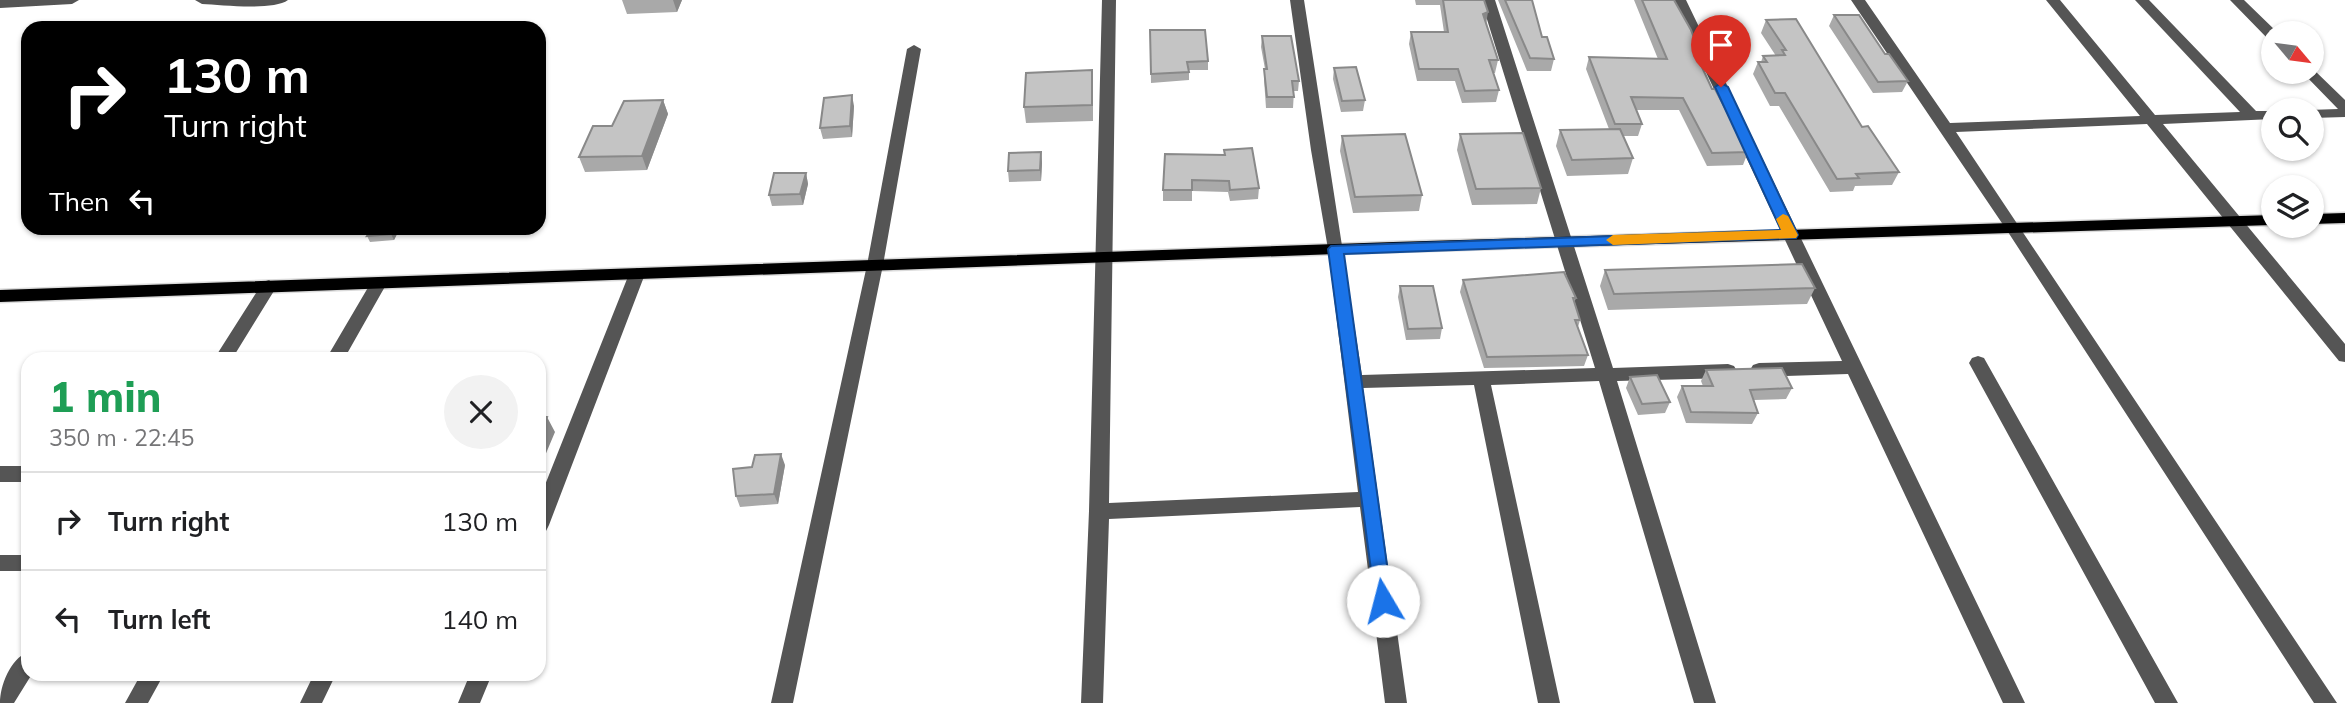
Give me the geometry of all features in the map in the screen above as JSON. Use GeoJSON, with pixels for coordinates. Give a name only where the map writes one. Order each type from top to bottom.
{"type":"FeatureCollection","features":[{"type":"Feature","properties":{"kind":"main road"},"geometry":{"type":"LineString","coordinates":[[2324,219],[2345,218]]}},
{"type":"Feature","properties":{"kind":"main road"},"geometry":{"type":"LineString","coordinates":[[0,296],[1336,249],[2261,221]]}},
{"type":"Feature","properties":{"kind":"street"},"geometry":{"type":"LineString","coordinates":[[0,4],[72,0]]}},
{"type":"Feature","properties":{"kind":"street"},"geometry":{"type":"LineString","coordinates":[[202,0],[281,0]]}},
{"type":"Feature","properties":{"kind":"street"},"geometry":{"type":"LineString","coordinates":[[1092,703],[1108,0]]}},
{"type":"Feature","properties":{"kind":"street"},"geometry":{"type":"LineString","coordinates":[[1297,0],[1318,150],[1336,249],[1396,703]]}},
{"type":"Feature","properties":{"kind":"street"},"geometry":{"type":"LineString","coordinates":[[1488,0],[1531,143],[1566,242],[1705,703]]}},
{"type":"Feature","properties":{"kind":"street"},"geometry":{"type":"LineString","coordinates":[[1679,0],[2014,703]]}},
{"type":"Feature","properties":{"kind":"street"},"geometry":{"type":"LineString","coordinates":[[1858,0],[2014,228],[2326,703]]}},
{"type":"Feature","properties":{"kind":"street"},"geometry":{"type":"LineString","coordinates":[[2053,0],[2233,222],[2343,351]]}},
{"type":"Feature","properties":{"kind":"street"},"geometry":{"type":"LineString","coordinates":[[2142,0],[2252,116]]}},
{"type":"Feature","properties":{"kind":"street"},"geometry":{"type":"LineString","coordinates":[[2237,0],[2261,24]]}},
{"type":"Feature","properties":{"kind":"street"},"geometry":{"type":"LineString","coordinates":[[782,703],[875,265],[914,49]]}},
{"type":"Feature","properties":{"kind":"street"},"geometry":{"type":"LineString","coordinates":[[2321,84],[2345,108]]}},
{"type":"Feature","properties":{"kind":"street"},"geometry":{"type":"LineString","coordinates":[[2324,114],[2345,113]]}},
{"type":"Feature","properties":{"kind":"street"},"geometry":{"type":"LineString","coordinates":[[1945,128],[2261,116]]}},
{"type":"Feature","properties":{"kind":"street"},"geometry":{"type":"LineString","coordinates":[[546,507],[637,274]]}},
{"type":"Feature","properties":{"kind":"street"},"geometry":{"type":"LineString","coordinates":[[339,352],[379,283]]}},
{"type":"Feature","properties":{"kind":"street"},"geometry":{"type":"LineString","coordinates":[[227,352],[269,286]]}},
{"type":"Feature","properties":{"kind":"street"},"geometry":{"type":"LineString","coordinates":[[1978,363],[2167,703]]}},
{"type":"Feature","properties":{"kind":"street"},"geometry":{"type":"LineString","coordinates":[[1353,382],[1854,367]]}},
{"type":"Feature","properties":{"kind":"street"},"geometry":{"type":"LineString","coordinates":[[1481,378],[1549,703]]}},
{"type":"Feature","properties":{"kind":"street"},"geometry":{"type":"LineString","coordinates":[[0,474],[21,474]]}},
{"type":"Feature","properties":{"kind":"street"},"geometry":{"type":"LineString","coordinates":[[1098,511],[1369,499]]}},
{"type":"Feature","properties":{"kind":"street"},"geometry":{"type":"LineString","coordinates":[[0,563],[21,563]]}},
{"type":"Feature","properties":{"kind":"street"},"geometry":{"type":"LineString","coordinates":[[2,703],[21,673]]}},
{"type":"Feature","properties":{"kind":"street"},"geometry":{"type":"LineString","coordinates":[[136,703],[149,681]]}},
{"type":"Feature","properties":{"kind":"street"},"geometry":{"type":"LineString","coordinates":[[312,703],[322,681]]}},
{"type":"Feature","properties":{"kind":"street"},"geometry":{"type":"LineString","coordinates":[[469,703],[478,681]]}},
{"type":"Feature","properties":{"kind":"building"},"geometry":{"type":"Polygon","coordinates":[[[1443,0],[1484,0],[1488,12],[1483,14],[1498,60],[1489,60],[1499,90],[1465,91],[1458,69],[1419,69],[1411,32],[1448,32],[1443,0]]]}},
{"type":"Feature","properties":{"kind":"building"},"geometry":{"type":"Polygon","coordinates":[[[1505,0],[1532,0],[1542,37],[1547,37],[1554,59],[1530,58],[1505,0]]]}},
{"type":"Feature","properties":{"kind":"building"},"geometry":{"type":"Polygon","coordinates":[[[1642,0],[1674,0],[1691,30],[1700,52],[1695,52],[1712,89],[1715,89],[1748,152],[1712,153],[1683,98],[1631,97],[1642,124],[1615,124],[1589,57],[1667,59],[1642,0]]]}},
{"type":"Feature","properties":{"kind":"building"},"geometry":{"type":"Polygon","coordinates":[[[1834,15],[1859,15],[1885,54],[1889,54],[1908,81],[1878,82],[1834,15]]]}},
{"type":"Feature","properties":{"kind":"building"},"geometry":{"type":"Polygon","coordinates":[[[1796,19],[1862,127],[1868,126],[1899,172],[1856,174],[1859,178],[1837,179],[1785,93],[1775,93],[1758,62],[1767,62],[1763,56],[1785,55],[1782,50],[1786,50],[1766,20],[1796,19]]]}},
{"type":"Feature","properties":{"kind":"building"},"geometry":{"type":"Polygon","coordinates":[[[1150,30],[1205,30],[1208,61],[1187,62],[1189,72],[1151,74],[1150,30]]]}},
{"type":"Feature","properties":{"kind":"building"},"geometry":{"type":"Polygon","coordinates":[[[1262,36],[1291,36],[1299,81],[1292,81],[1294,97],[1267,97],[1264,69],[1267,69],[1262,36]]]}},
{"type":"Feature","properties":{"kind":"building"},"geometry":{"type":"Polygon","coordinates":[[[1356,67],[1365,100],[1342,101],[1334,68],[1356,67]]]}},
{"type":"Feature","properties":{"kind":"building"},"geometry":{"type":"Polygon","coordinates":[[[1092,70],[1092,105],[1024,107],[1026,73],[1092,70]]]}},
{"type":"Feature","properties":{"kind":"building"},"geometry":{"type":"Polygon","coordinates":[[[852,95],[850,126],[820,128],[824,98],[852,95]]]}},
{"type":"Feature","properties":{"kind":"building"},"geometry":{"type":"Polygon","coordinates":[[[663,100],[642,156],[579,157],[593,126],[612,126],[624,101],[663,100]]]}},
{"type":"Feature","properties":{"kind":"building"},"geometry":{"type":"Polygon","coordinates":[[[1620,129],[1633,158],[1572,160],[1560,130],[1620,129]]]}},
{"type":"Feature","properties":{"kind":"building"},"geometry":{"type":"Polygon","coordinates":[[[1523,133],[1541,188],[1476,189],[1460,134],[1523,133]]]}},
{"type":"Feature","properties":{"kind":"building"},"geometry":{"type":"Polygon","coordinates":[[[1405,134],[1422,195],[1355,197],[1342,136],[1405,134]]]}},
{"type":"Feature","properties":{"kind":"building"},"geometry":{"type":"Polygon","coordinates":[[[1252,148],[1259,188],[1230,190],[1229,181],[1192,180],[1192,190],[1163,190],[1165,154],[1225,155],[1224,150],[1252,148]]]}},
{"type":"Feature","properties":{"kind":"building"},"geometry":{"type":"Polygon","coordinates":[[[1041,152],[1040,170],[1008,171],[1009,153],[1041,152]]]}},
{"type":"Feature","properties":{"kind":"building"},"geometry":{"type":"Polygon","coordinates":[[[774,173],[806,173],[800,194],[769,195],[774,173]]]}},
{"type":"Feature","properties":{"kind":"building"},"geometry":{"type":"Polygon","coordinates":[[[1802,264],[1815,288],[1614,294],[1605,270],[1802,264]]]}},
{"type":"Feature","properties":{"kind":"building"},"geometry":{"type":"Polygon","coordinates":[[[1564,272],[1576,298],[1573,298],[1580,320],[1575,320],[1588,355],[1487,357],[1463,280],[1564,272]]]}},
{"type":"Feature","properties":{"kind":"building"},"geometry":{"type":"Polygon","coordinates":[[[1400,286],[1433,286],[1442,328],[1408,329],[1400,286]]]}},
{"type":"Feature","properties":{"kind":"building"},"geometry":{"type":"Polygon","coordinates":[[[1782,368],[1792,388],[1750,390],[1758,413],[1691,412],[1682,386],[1713,386],[1706,370],[1782,368]]]}},
{"type":"Feature","properties":{"kind":"building"},"geometry":{"type":"Polygon","coordinates":[[[1657,375],[1670,402],[1642,404],[1630,377],[1657,375]]]}},
{"type":"Feature","properties":{"kind":"building"},"geometry":{"type":"Polygon","coordinates":[[[781,454],[774,494],[736,496],[733,469],[752,467],[755,455],[781,454]]]}},
{"type":"Feature","properties":{"kind":"slow traffic"},"geometry":{"type":"LineString","coordinates":[[1613,240],[1790,235],[1783,219]]}},
{"type":"Feature","properties":{"kind":"route"},"geometry":{"type":"LineString","coordinates":[[1383,601],[1336,249],[1790,235],[1721,87]]}}]}
